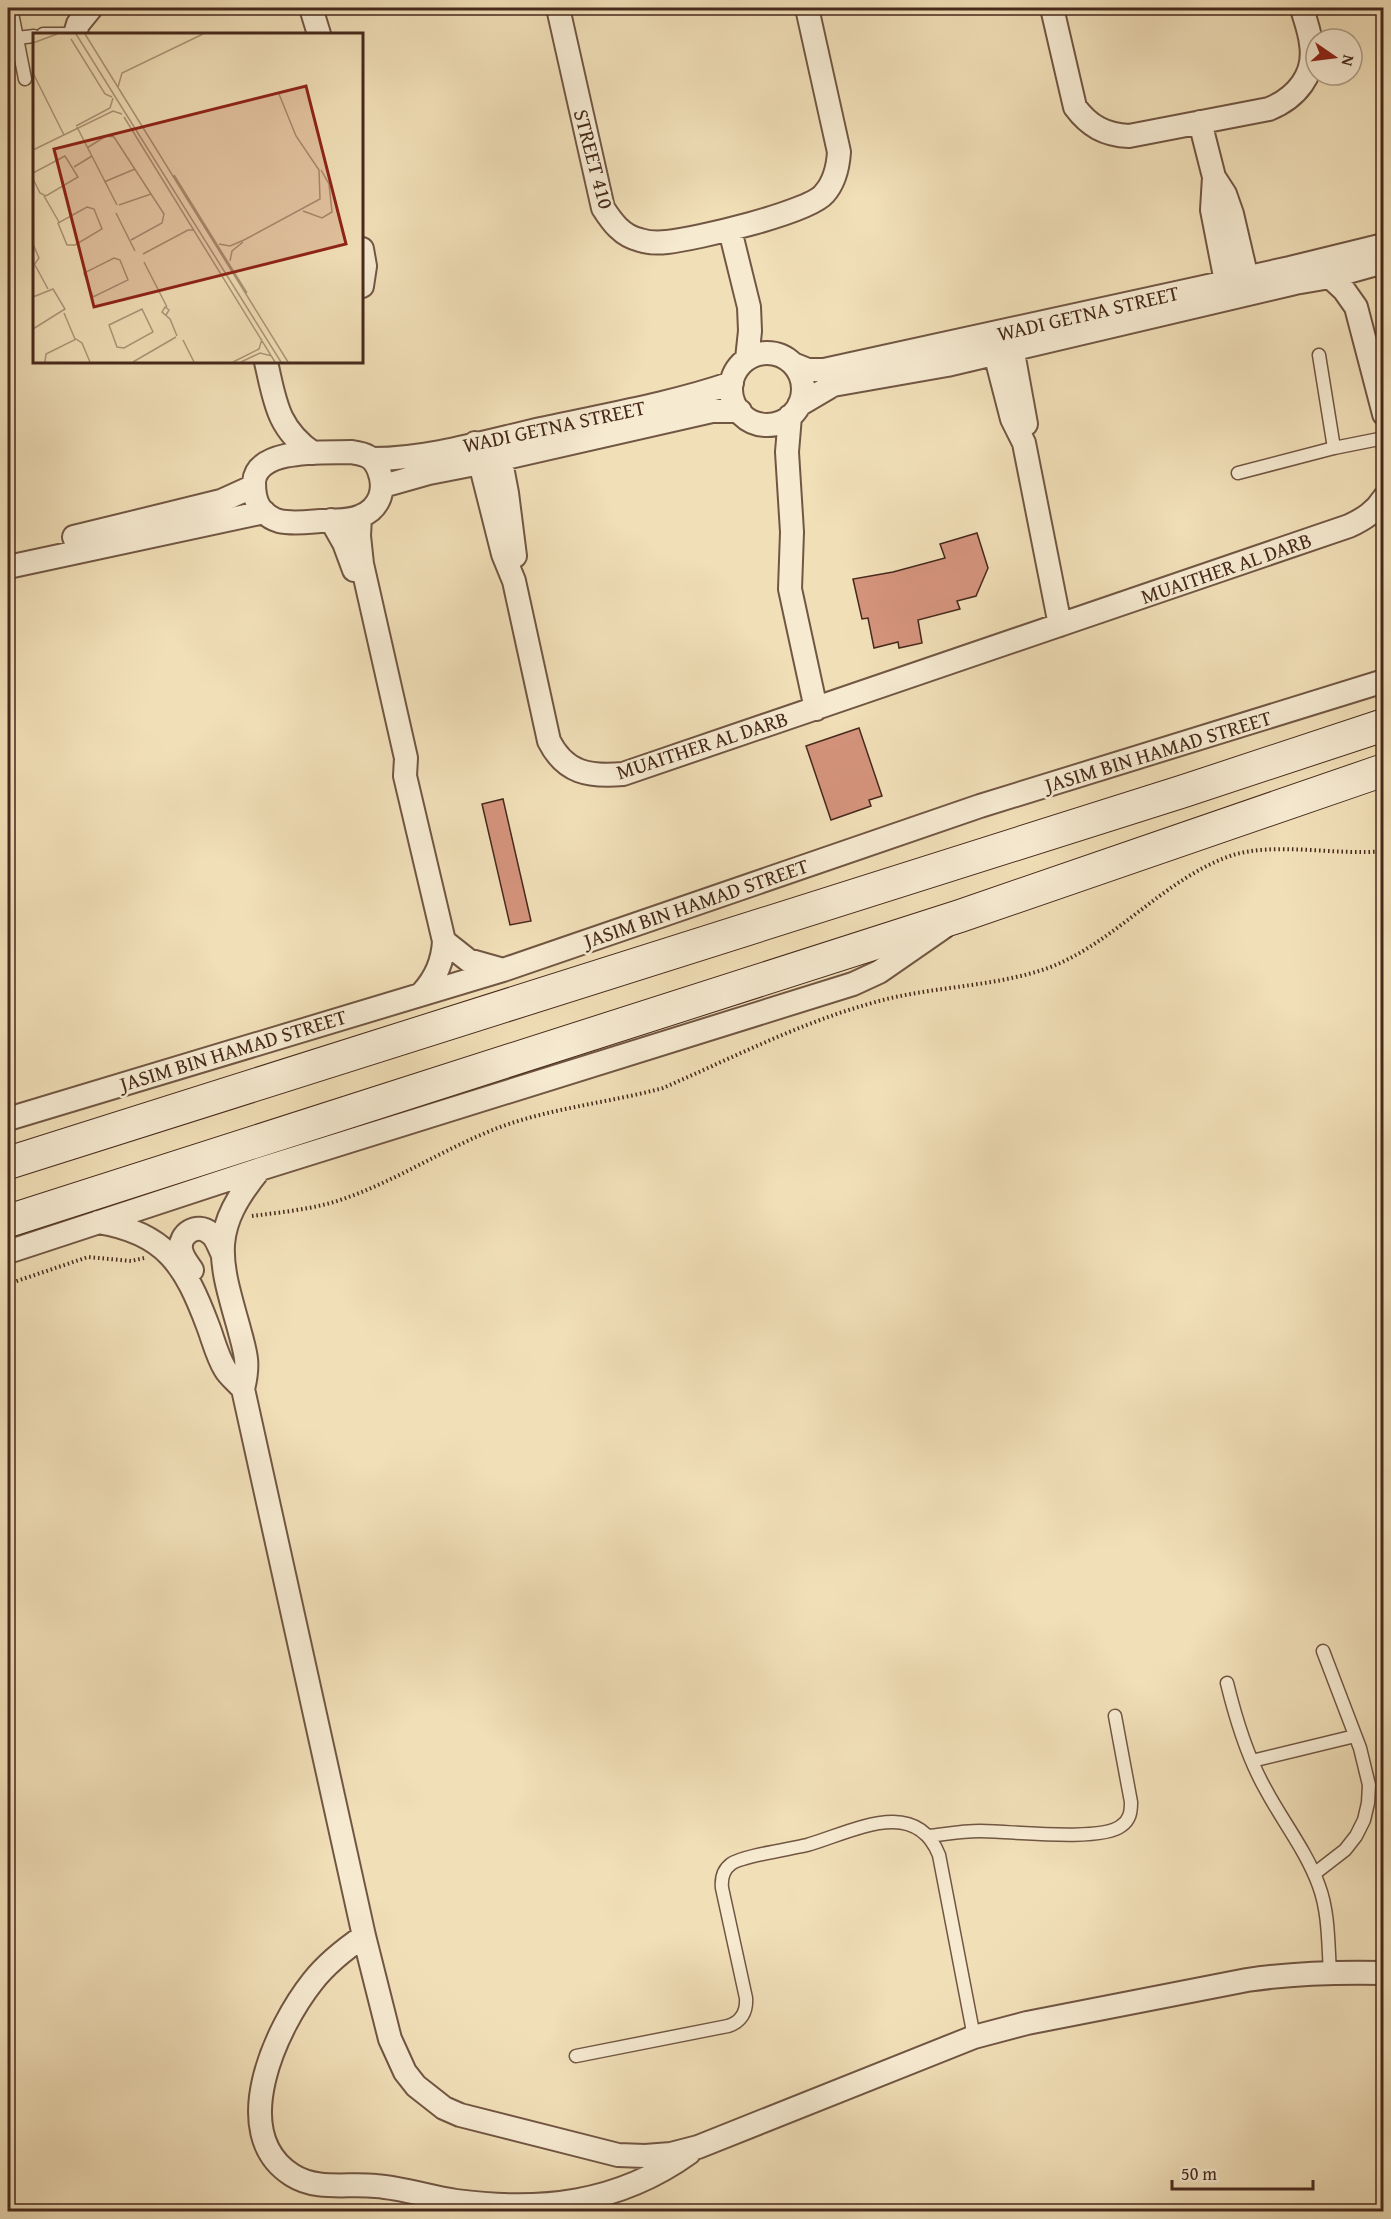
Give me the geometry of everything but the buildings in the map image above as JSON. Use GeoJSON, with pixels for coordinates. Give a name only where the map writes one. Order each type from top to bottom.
{"type":"FeatureCollection","features":[{"type":"Feature","properties":{"kind":"main road"},"geometry":{"type":"LineString","coordinates":[[1345,738],[1383,708]]}},
{"type":"Feature","properties":{"kind":"main road","name":"JASIM BIN HAMAD STREET"},"geometry":{"type":"LineString","coordinates":[[8,1163],[1150,802],[1383,725]]}},
{"type":"Feature","properties":{"kind":"main road"},"geometry":{"type":"LineString","coordinates":[[8,1221],[960,915],[1383,770]]}},
{"type":"Feature","properties":{"kind":"street"},"geometry":{"type":"LineString","coordinates":[[74,33],[84,14],[91,8]]}},
{"type":"Feature","properties":{"kind":"street"},"geometry":{"type":"LineString","coordinates":[[312,8],[319,33]]}},
{"type":"Feature","properties":{"kind":"street","name":"STREET 410"},"geometry":{"type":"LineString","coordinates":[[558,8],[603,208],[611,221],[623,232],[637,240],[652,243],[730,230],[810,204],[824,196],[832,184],[838,169],[839,152],[807,8]]}},
{"type":"Feature","properties":{"kind":"street"},"geometry":{"type":"LineString","coordinates":[[1052,8],[1075,106],[1089,123],[1108,134],[1129,136],[1269,109],[1282,104],[1303,85],[1312,58],[1302,8]]}},
{"type":"Feature","properties":{"kind":"street"},"geometry":{"type":"LineString","coordinates":[[1200,122],[1214,177],[1229,204],[1238,288]]}},
{"type":"Feature","properties":{"kind":"street"},"geometry":{"type":"LineString","coordinates":[[730,230],[758,356]]}},
{"type":"Feature","properties":{"kind":"street","name":"WADI GETNA STREET"},"geometry":{"type":"LineString","coordinates":[[793,364],[807,370],[824,370],[1002,342],[1238,288],[1383,244]]}},
{"type":"Feature","properties":{"kind":"street"},"geometry":{"type":"LineString","coordinates":[[363,255],[365,266],[363,279]]}},
{"type":"Feature","properties":{"kind":"street"},"geometry":{"type":"LineString","coordinates":[[1356,307],[1360,285],[1376,264]]}},
{"type":"Feature","properties":{"kind":"street","name":"WADI GETNA STREET"},"geometry":{"type":"LineString","coordinates":[[1238,288],[1295,283],[1330,277],[1376,264]]}},
{"type":"Feature","properties":{"kind":"street"},"geometry":{"type":"LineString","coordinates":[[1330,277],[1344,290],[1356,307],[1383,414]]}},
{"type":"Feature","properties":{"kind":"street"},"geometry":{"type":"LineString","coordinates":[[1002,342],[1026,425],[1024,443],[1060,625]]}},
{"type":"Feature","properties":{"kind":"street","name":"WADI GETNA STREET"},"geometry":{"type":"LineString","coordinates":[[794,411],[833,385],[947,365],[1002,342]]}},
{"type":"Feature","properties":{"kind":"street"},"geometry":{"type":"LineString","coordinates":[[778,354],[793,364],[799,371],[803,388],[794,411],[775,424],[749,417],[732,393],[732,383],[737,369],[758,356],[778,354]]}},
{"type":"Feature","properties":{"kind":"street"},"geometry":{"type":"LineString","coordinates":[[266,363],[278,415],[289,433],[313,453]]}},
{"type":"Feature","properties":{"kind":"street","name":"WADI GETNA STREET"},"geometry":{"type":"LineString","coordinates":[[382,486],[429,473],[488,451],[732,383]]}},
{"type":"Feature","properties":{"kind":"street","name":"WADI GETNA STREET"},"geometry":{"type":"LineString","coordinates":[[268,461],[313,453],[362,453],[374,459],[488,451],[712,411],[749,417]]}},
{"type":"Feature","properties":{"kind":"street","name":"MUAITHER AL DARB"},"geometry":{"type":"LineString","coordinates":[[794,411],[788,470],[792,532],[790,590],[816,709]]}},
{"type":"Feature","properties":{"kind":"street"},"geometry":{"type":"LineString","coordinates":[[278,415],[268,461],[257,473],[254,486],[257,501],[264,512],[280,522],[360,517],[376,505],[382,486],[380,472],[374,459]]}},
{"type":"Feature","properties":{"kind":"street","name":"MUAITHER AL DARB"},"geometry":{"type":"LineString","coordinates":[[749,417],[773,444],[788,470]]}},
{"type":"Feature","properties":{"kind":"street","name":"MUAITHER AL DARB"},"geometry":{"type":"LineString","coordinates":[[488,451],[500,546],[514,581],[549,741],[565,764],[577,770],[603,776],[622,774],[816,709],[1348,526],[1372,513],[1383,498]]}},
{"type":"Feature","properties":{"kind":"street"},"geometry":{"type":"LineString","coordinates":[[8,553],[221,501],[254,486]]}},
{"type":"Feature","properties":{"kind":"street"},"geometry":{"type":"LineString","coordinates":[[8,567],[264,512]]}},
{"type":"Feature","properties":{"kind":"street"},"geometry":{"type":"LineString","coordinates":[[360,517],[363,590],[396,761],[405,776],[444,941],[440,965],[433,980],[422,993]]}},
{"type":"Feature","properties":{"kind":"street"},"geometry":{"type":"LineString","coordinates":[[330,520],[347,550],[363,590]]}},
{"type":"Feature","properties":{"kind":"street","name":"JASIM BIN HAMAD STREET"},"geometry":{"type":"LineString","coordinates":[[8,1119],[502,970],[980,806],[1383,681]]}},
{"type":"Feature","properties":{"kind":"street"},"geometry":{"type":"LineString","coordinates":[[8,1252],[97,1221],[853,984],[879,972],[904,956],[960,915]]}},
{"type":"Feature","properties":{"kind":"street"},"geometry":{"type":"LineString","coordinates":[[444,941],[468,960],[502,970]]}},
{"type":"Feature","properties":{"kind":"street"},"geometry":{"type":"LineString","coordinates":[[260,1170],[244,1189],[230,1213],[222,1253],[225,1280],[247,1360],[243,1389],[364,1936],[396,2056],[405,2072],[429,2098],[460,2115],[618,2155],[671,2154],[698,2147],[974,2037],[1027,2023],[1288,1974],[1383,1973]]}},
{"type":"Feature","properties":{"kind":"street"},"geometry":{"type":"LineString","coordinates":[[97,1221],[128,1229],[157,1243],[179,1265],[195,1292],[222,1364],[243,1389]]}},
{"type":"Feature","properties":{"kind":"street"},"geometry":{"type":"LineString","coordinates":[[195,1292],[194,1274],[181,1252],[181,1241],[184,1236],[197,1228],[207,1230],[222,1253]]}},
{"type":"Feature","properties":{"kind":"street"},"geometry":{"type":"LineString","coordinates":[[364,1936],[336,1956],[313,1981],[282,2033],[267,2073],[259,2115],[260,2129],[271,2154],[290,2174],[313,2184],[325,2186],[375,2186],[479,2203],[544,2204],[594,2199],[622,2190],[674,2164],[698,2147]]}},
{"type":"Feature","properties":{"kind":"lane"},"geometry":{"type":"LineString","coordinates":[[11,8],[25,79]]}},
{"type":"Feature","properties":{"kind":"lane"},"geometry":{"type":"LineString","coordinates":[[17,38],[33,36]]}},
{"type":"Feature","properties":{"kind":"lane"},"geometry":{"type":"LineString","coordinates":[[1319,355],[1335,448]]}},
{"type":"Feature","properties":{"kind":"lane"},"geometry":{"type":"LineString","coordinates":[[1238,473],[1383,438]]}},
{"type":"Feature","properties":{"kind":"lane"},"geometry":{"type":"LineString","coordinates":[[1314,1874],[1345,1850],[1356,1836],[1364,1820],[1369,1785],[1366,1767],[1323,1651]]}},
{"type":"Feature","properties":{"kind":"lane"},"geometry":{"type":"LineString","coordinates":[[1227,1683],[1252,1761],[1266,1791],[1314,1874],[1325,1908],[1330,1972]]}},
{"type":"Feature","properties":{"kind":"lane"},"geometry":{"type":"LineString","coordinates":[[929,1836],[967,1831],[1071,1834],[1112,1831],[1120,1827],[1131,1812],[1131,1802],[1115,1716]]}},
{"type":"Feature","properties":{"kind":"lane"},"geometry":{"type":"LineString","coordinates":[[1252,1761],[1355,1736]]}},
{"type":"Feature","properties":{"kind":"lane"},"geometry":{"type":"LineString","coordinates":[[576,2055],[734,2024],[743,2016],[746,1998],[721,1882],[725,1870],[736,1861],[807,1845],[861,1827],[890,1822],[911,1824],[929,1836],[939,1855],[974,2037]]}},
{"type":"Feature","properties":{"kind":"path"},"geometry":{"type":"LineString","coordinates":[[230,1213],[251,1216],[315,1206],[345,1198],[495,1129],[590,1103],[663,1088],[799,1027],[872,1003],[911,993],[1012,979],[1049,968],[1096,942],[1184,878],[1232,855],[1273,849],[1361,853],[1383,851]]}},
{"type":"Feature","properties":{"kind":"path"},"geometry":{"type":"LineString","coordinates":[[8,1284],[88,1257],[139,1261],[157,1243]]}}]}
